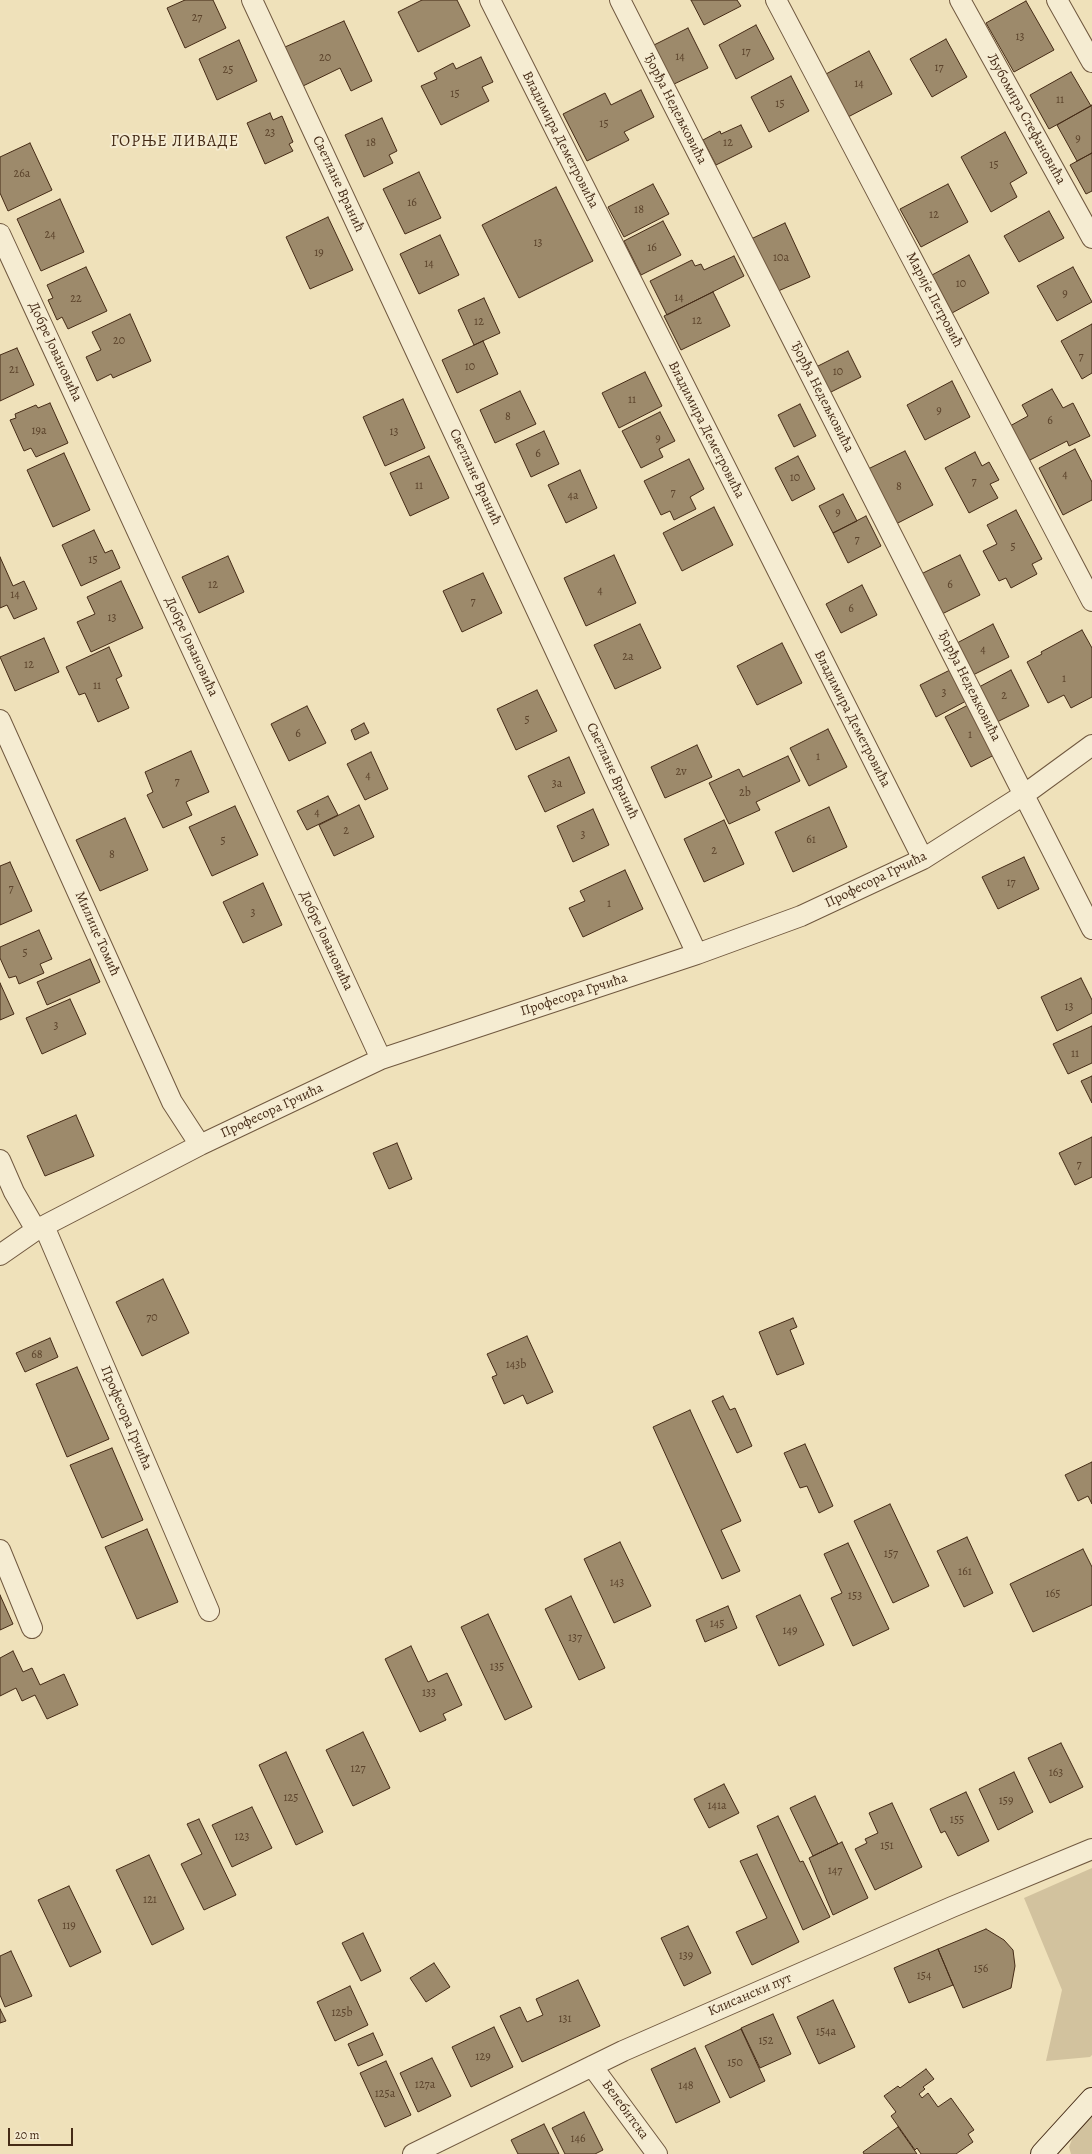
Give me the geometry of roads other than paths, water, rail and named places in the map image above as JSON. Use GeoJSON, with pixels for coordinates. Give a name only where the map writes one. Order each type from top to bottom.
{"type":"FeatureCollection","features":[{"type":"Feature","properties":{"kind":"main road"},"geometry":{"type":"LineString","coordinates":[[1043,2154],[1092,2099]]}},
{"type":"Feature","properties":{"kind":"street","name":"Светлане Вранић"},"geometry":{"type":"LineString","coordinates":[[252,0],[697,954]]}},
{"type":"Feature","properties":{"kind":"street","name":"Владимира Деметровића"},"geometry":{"type":"LineString","coordinates":[[490,0],[923,859]]}},
{"type":"Feature","properties":{"kind":"street","name":"Ђорђа Недељковића"},"geometry":{"type":"LineString","coordinates":[[620,0],[1025,794],[1092,929]]}},
{"type":"Feature","properties":{"kind":"street","name":"Марије Петровић"},"geometry":{"type":"LineString","coordinates":[[776,0],[1092,601]]}},
{"type":"Feature","properties":{"kind":"street","name":"Љубомира Стефановића"},"geometry":{"type":"LineString","coordinates":[[960,0],[1092,238]]}},
{"type":"Feature","properties":{"kind":"street"},"geometry":{"type":"LineString","coordinates":[[1057,0],[1092,62]]}},
{"type":"Feature","properties":{"kind":"street","name":"Добре Јовановића"},"geometry":{"type":"LineString","coordinates":[[0,234],[381,1059]]}},
{"type":"Feature","properties":{"kind":"street","name":"Милице Томић"},"geometry":{"type":"LineString","coordinates":[[0,720],[172,1102],[200,1145]]}},
{"type":"Feature","properties":{"kind":"street","name":"Професора Грчића"},"geometry":{"type":"LineString","coordinates":[[0,1255],[40,1228],[200,1145],[381,1059],[697,954],[801,916],[923,859],[1025,794],[1092,745]]}},
{"type":"Feature","properties":{"kind":"street"},"geometry":{"type":"LineString","coordinates":[[0,1160],[14,1192],[40,1228]]}},
{"type":"Feature","properties":{"kind":"street","name":"Професора Грчића"},"geometry":{"type":"LineString","coordinates":[[40,1228],[209,1611]]}},
{"type":"Feature","properties":{"kind":"street"},"geometry":{"type":"LineString","coordinates":[[0,1550],[32,1628]]}},
{"type":"Feature","properties":{"kind":"street","name":"Клисански пут"},"geometry":{"type":"LineString","coordinates":[[413,2154],[592,2066],[952,1907],[1092,1849]]}},
{"type":"Feature","properties":{"kind":"street","name":"Велебитска"},"geometry":{"type":"LineString","coordinates":[[592,2066],[657,2154]]}},
{"type":"Feature","properties":{"kind":"district","name":"ГОРЊЕ ЛИВАДЕ"},"geometry":{"type":"Point","coordinates":[175,142]}}]}
